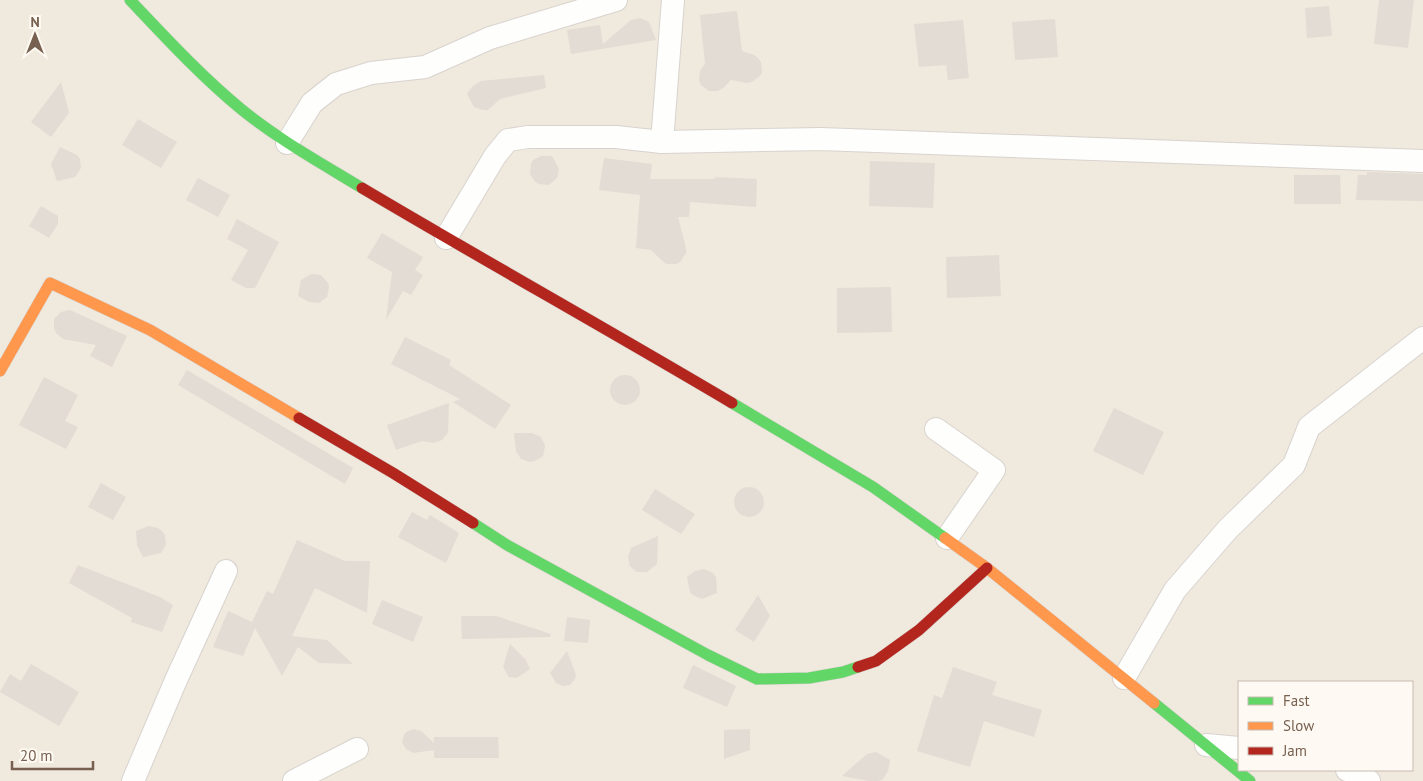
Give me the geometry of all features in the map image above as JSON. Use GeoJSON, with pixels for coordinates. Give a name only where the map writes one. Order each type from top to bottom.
{"type":"FeatureCollection","features":[{"type":"Feature","properties":{"kind":"street"},"geometry":{"type":"LineString","coordinates":[[130,0],[199,73],[242,110],[288,143],[446,238],[631,343],[873,487],[987,568],[1250,781]]}},
{"type":"Feature","properties":{"kind":"street"},"geometry":{"type":"LineString","coordinates":[[288,143],[312,103],[336,84],[371,73],[426,67],[490,38],[616,0]]}},
{"type":"Feature","properties":{"kind":"street"},"geometry":{"type":"LineString","coordinates":[[662,142],[673,0]]}},
{"type":"Feature","properties":{"kind":"street"},"geometry":{"type":"LineString","coordinates":[[446,238],[495,156],[508,140],[528,138],[616,138],[662,142],[821,139],[1423,161]]}},
{"type":"Feature","properties":{"kind":"street"},"geometry":{"type":"LineString","coordinates":[[0,371],[50,283],[150,330],[393,473],[507,545],[708,655],[757,679],[809,678],[843,672],[876,661],[919,630],[987,568]]}},
{"type":"Feature","properties":{"kind":"street"},"geometry":{"type":"LineString","coordinates":[[1124,678],[1175,590],[1228,529],[1294,465],[1309,427],[1423,338]]}},
{"type":"Feature","properties":{"kind":"street"},"geometry":{"type":"LineString","coordinates":[[936,429],[994,470],[947,538]]}},
{"type":"Feature","properties":{"kind":"street"},"geometry":{"type":"LineString","coordinates":[[133,781],[176,680],[226,571]]}},
{"type":"Feature","properties":{"kind":"street"},"geometry":{"type":"LineString","coordinates":[[1206,746],[1238,748]]}},
{"type":"Feature","properties":{"kind":"street"},"geometry":{"type":"LineString","coordinates":[[294,781],[357,749]]}},
{"type":"Feature","properties":{"kind":"street"},"geometry":{"type":"LineString","coordinates":[[1348,771],[1369,781]]}},
{"type":"Feature","properties":{"kind":"shaded area"},"geometry":{"type":"Polygon","coordinates":[[[0,0],[1423,0],[1423,781],[0,781],[0,0]]]}},
{"type":"Feature","properties":{"kind":"building"},"geometry":{"type":"Polygon","coordinates":[[[1379,0],[1414,0],[1408,48],[1374,44],[1379,0]]]}},
{"type":"Feature","properties":{"kind":"building"},"geometry":{"type":"Polygon","coordinates":[[[1329,6],[1332,36],[1307,38],[1305,8],[1329,6]]]}},
{"type":"Feature","properties":{"kind":"building"},"geometry":{"type":"Polygon","coordinates":[[[737,11],[742,51],[758,58],[761,62],[762,72],[752,82],[731,80],[718,91],[709,91],[701,85],[699,80],[700,71],[705,64],[700,15],[737,11]]]}},
{"type":"Feature","properties":{"kind":"building"},"geometry":{"type":"Polygon","coordinates":[[[640,18],[649,22],[656,40],[571,54],[567,30],[600,25],[603,44],[631,20],[640,18]]]}},
{"type":"Feature","properties":{"kind":"building"},"geometry":{"type":"Polygon","coordinates":[[[1055,19],[1058,57],[1015,60],[1012,22],[1055,19]]]}},
{"type":"Feature","properties":{"kind":"building"},"geometry":{"type":"Polygon","coordinates":[[[963,20],[969,78],[948,80],[946,65],[919,67],[914,24],[963,20]]]}},
{"type":"Feature","properties":{"kind":"building"},"geometry":{"type":"Polygon","coordinates":[[[544,75],[546,88],[500,99],[488,110],[474,107],[467,94],[473,86],[481,81],[544,75]]]}},
{"type":"Feature","properties":{"kind":"building"},"geometry":{"type":"Polygon","coordinates":[[[61,82],[69,113],[51,137],[31,122],[61,82]]]}},
{"type":"Feature","properties":{"kind":"building"},"geometry":{"type":"Polygon","coordinates":[[[138,119],[177,142],[161,168],[122,145],[138,119]]]}},
{"type":"Feature","properties":{"kind":"building"},"geometry":{"type":"Polygon","coordinates":[[[60,147],[77,155],[80,159],[81,168],[75,177],[57,181],[51,164],[60,147]]]}},
{"type":"Feature","properties":{"kind":"building"},"geometry":{"type":"Polygon","coordinates":[[[541,156],[552,156],[559,169],[557,178],[549,185],[535,182],[530,174],[533,160],[541,156]]]}},
{"type":"Feature","properties":{"kind":"building"},"geometry":{"type":"Polygon","coordinates":[[[604,158],[652,164],[650,179],[715,179],[715,177],[757,179],[756,207],[690,202],[689,217],[678,217],[686,253],[680,262],[666,264],[651,250],[636,248],[640,195],[599,190],[604,158]]]}},
{"type":"Feature","properties":{"kind":"building"},"geometry":{"type":"Polygon","coordinates":[[[870,161],[935,163],[933,208],[869,206],[870,161]]]}},
{"type":"Feature","properties":{"kind":"building"},"geometry":{"type":"Polygon","coordinates":[[[1367,172],[1423,174],[1423,201],[1356,200],[1358,175],[1367,175],[1367,172]]]}},
{"type":"Feature","properties":{"kind":"building"},"geometry":{"type":"Polygon","coordinates":[[[1294,175],[1340,175],[1341,204],[1294,204],[1294,175]]]}},
{"type":"Feature","properties":{"kind":"building"},"geometry":{"type":"Polygon","coordinates":[[[198,178],[230,195],[218,217],[186,200],[198,178]]]}},
{"type":"Feature","properties":{"kind":"building"},"geometry":{"type":"Polygon","coordinates":[[[41,206],[58,216],[58,224],[49,238],[29,226],[41,206]]]}},
{"type":"Feature","properties":{"kind":"building"},"geometry":{"type":"Polygon","coordinates":[[[237,219],[279,242],[255,288],[246,288],[231,280],[248,250],[227,239],[237,219]]]}},
{"type":"Feature","properties":{"kind":"building"},"geometry":{"type":"Polygon","coordinates":[[[382,233],[423,257],[415,270],[423,275],[411,295],[403,291],[386,320],[392,272],[367,258],[382,233]]]}},
{"type":"Feature","properties":{"kind":"building"},"geometry":{"type":"Polygon","coordinates":[[[999,255],[1001,296],[947,298],[946,257],[999,255]]]}},
{"type":"Feature","properties":{"kind":"building"},"geometry":{"type":"Polygon","coordinates":[[[311,274],[321,275],[328,283],[327,297],[319,303],[309,302],[298,296],[301,280],[311,274]]]}},
{"type":"Feature","properties":{"kind":"building"},"geometry":{"type":"Polygon","coordinates":[[[891,287],[892,332],[837,333],[837,288],[891,287]]]}},
{"type":"Feature","properties":{"kind":"building"},"geometry":{"type":"Polygon","coordinates":[[[70,310],[127,336],[112,367],[90,356],[96,345],[63,339],[56,333],[54,319],[61,312],[70,310]]]}},
{"type":"Feature","properties":{"kind":"building"},"geometry":{"type":"Polygon","coordinates":[[[405,337],[451,360],[449,365],[511,405],[495,429],[453,402],[460,399],[391,364],[405,337]]]}},
{"type":"Feature","properties":{"kind":"building"},"geometry":{"type":"Polygon","coordinates":[[[187,370],[353,468],[345,484],[178,385],[187,370]]]}},
{"type":"Feature","properties":{"kind":"building"},"geometry":{"type":"Polygon","coordinates":[[[625,375],[631,376],[639,384],[639,396],[631,404],[625,405],[619,404],[611,396],[610,390],[611,384],[619,376],[625,375]]]}},
{"type":"Feature","properties":{"kind":"building"},"geometry":{"type":"Polygon","coordinates":[[[44,377],[78,395],[65,421],[78,427],[66,449],[19,425],[44,377]]]}},
{"type":"Feature","properties":{"kind":"building"},"geometry":{"type":"Polygon","coordinates":[[[449,403],[448,432],[442,440],[433,443],[422,441],[396,450],[387,425],[449,403]]]}},
{"type":"Feature","properties":{"kind":"building"},"geometry":{"type":"Polygon","coordinates":[[[1114,408],[1164,432],[1143,475],[1093,451],[1114,408]]]}},
{"type":"Feature","properties":{"kind":"building"},"geometry":{"type":"Polygon","coordinates":[[[514,433],[532,433],[541,437],[545,446],[543,456],[530,462],[521,459],[516,451],[514,433]]]}},
{"type":"Feature","properties":{"kind":"building"},"geometry":{"type":"Polygon","coordinates":[[[101,483],[126,497],[113,520],[88,507],[101,483]]]}},
{"type":"Feature","properties":{"kind":"building"},"geometry":{"type":"Polygon","coordinates":[[[749,487],[755,488],[763,496],[763,508],[755,516],[749,517],[743,516],[735,508],[734,502],[735,496],[743,488],[749,487]]]}},
{"type":"Feature","properties":{"kind":"building"},"geometry":{"type":"Polygon","coordinates":[[[655,489],[695,514],[681,534],[642,510],[655,489]]]}},
{"type":"Feature","properties":{"kind":"building"},"geometry":{"type":"Polygon","coordinates":[[[412,512],[427,520],[430,515],[459,533],[446,563],[398,537],[412,512]]]}},
{"type":"Feature","properties":{"kind":"building"},"geometry":{"type":"Polygon","coordinates":[[[149,526],[162,531],[165,535],[166,545],[161,553],[143,557],[137,545],[136,531],[149,526]]]}},
{"type":"Feature","properties":{"kind":"building"},"geometry":{"type":"Polygon","coordinates":[[[658,536],[657,564],[647,572],[637,572],[630,566],[628,557],[631,548],[658,536]]]}},
{"type":"Feature","properties":{"kind":"building"},"geometry":{"type":"Polygon","coordinates":[[[297,540],[345,561],[370,561],[367,613],[315,588],[292,636],[327,640],[353,664],[319,663],[298,647],[282,676],[255,628],[243,656],[213,647],[228,611],[252,622],[267,591],[273,594],[297,540]]]}},
{"type":"Feature","properties":{"kind":"building"},"geometry":{"type":"Polygon","coordinates":[[[78,565],[160,597],[173,605],[162,632],[131,622],[132,618],[69,583],[78,565]]]}},
{"type":"Feature","properties":{"kind":"building"},"geometry":{"type":"Polygon","coordinates":[[[704,569],[713,573],[716,577],[717,593],[702,599],[690,592],[687,577],[695,571],[704,569]]]}},
{"type":"Feature","properties":{"kind":"building"},"geometry":{"type":"Polygon","coordinates":[[[758,595],[770,616],[754,642],[735,630],[758,595]]]}},
{"type":"Feature","properties":{"kind":"building"},"geometry":{"type":"Polygon","coordinates":[[[382,600],[423,617],[413,642],[372,624],[382,600]]]}},
{"type":"Feature","properties":{"kind":"building"},"geometry":{"type":"Polygon","coordinates":[[[461,616],[496,616],[551,634],[550,637],[462,639],[461,616]]]}},
{"type":"Feature","properties":{"kind":"building"},"geometry":{"type":"Polygon","coordinates":[[[567,617],[590,620],[588,643],[564,641],[567,617]]]}},
{"type":"Feature","properties":{"kind":"building"},"geometry":{"type":"Polygon","coordinates":[[[510,644],[525,659],[530,669],[517,678],[509,677],[503,667],[510,644]]]}},
{"type":"Feature","properties":{"kind":"building"},"geometry":{"type":"Polygon","coordinates":[[[567,651],[576,675],[570,685],[563,686],[556,683],[550,673],[567,651]]]}},
{"type":"Feature","properties":{"kind":"building"},"geometry":{"type":"Polygon","coordinates":[[[31,664],[79,692],[59,726],[0,692],[10,674],[21,681],[31,664]]]}},
{"type":"Feature","properties":{"kind":"building"},"geometry":{"type":"Polygon","coordinates":[[[693,665],[736,686],[727,707],[683,688],[693,665]]]}},
{"type":"Feature","properties":{"kind":"building"},"geometry":{"type":"Polygon","coordinates":[[[953,667],[997,682],[992,695],[1042,710],[1034,737],[984,721],[970,767],[917,751],[934,695],[942,698],[953,667]]]}},
{"type":"Feature","properties":{"kind":"building"},"geometry":{"type":"Polygon","coordinates":[[[414,729],[421,731],[434,743],[434,737],[498,737],[499,758],[434,758],[434,750],[413,753],[406,749],[402,742],[406,732],[414,729]]]}},
{"type":"Feature","properties":{"kind":"building"},"geometry":{"type":"Polygon","coordinates":[[[750,729],[750,750],[724,759],[724,730],[750,729]]]}},
{"type":"Feature","properties":{"kind":"building"},"geometry":{"type":"Polygon","coordinates":[[[876,752],[890,760],[888,771],[883,779],[869,781],[842,776],[867,754],[876,752]]]}},
{"type":"Feature","properties":{"kind":"traffic: fast"},"geometry":{"type":"LineString","coordinates":[[130,0],[198,70],[241,109],[285,141],[362,188]]}},
{"type":"Feature","properties":{"kind":"traffic: fast"},"geometry":{"type":"LineString","coordinates":[[732,403],[873,487],[945,538]]}},
{"type":"Feature","properties":{"kind":"traffic: fast"},"geometry":{"type":"LineString","coordinates":[[473,523],[507,545],[708,655],[757,679],[809,678],[843,672],[858,667]]}},
{"type":"Feature","properties":{"kind":"traffic: fast"},"geometry":{"type":"LineString","coordinates":[[1154,703],[1250,781]]}},
{"type":"Feature","properties":{"kind":"traffic: slow"},"geometry":{"type":"LineString","coordinates":[[0,371],[50,283],[150,330],[299,418]]}},
{"type":"Feature","properties":{"kind":"traffic: slow"},"geometry":{"type":"LineString","coordinates":[[945,538],[987,568],[1154,703]]}},
{"type":"Feature","properties":{"kind":"traffic: jam"},"geometry":{"type":"LineString","coordinates":[[362,188],[732,403]]}},
{"type":"Feature","properties":{"kind":"traffic: jam"},"geometry":{"type":"LineString","coordinates":[[299,418],[473,523]]}},
{"type":"Feature","properties":{"kind":"traffic: jam"},"geometry":{"type":"LineString","coordinates":[[858,667],[876,661],[919,630],[987,568]]}}]}
